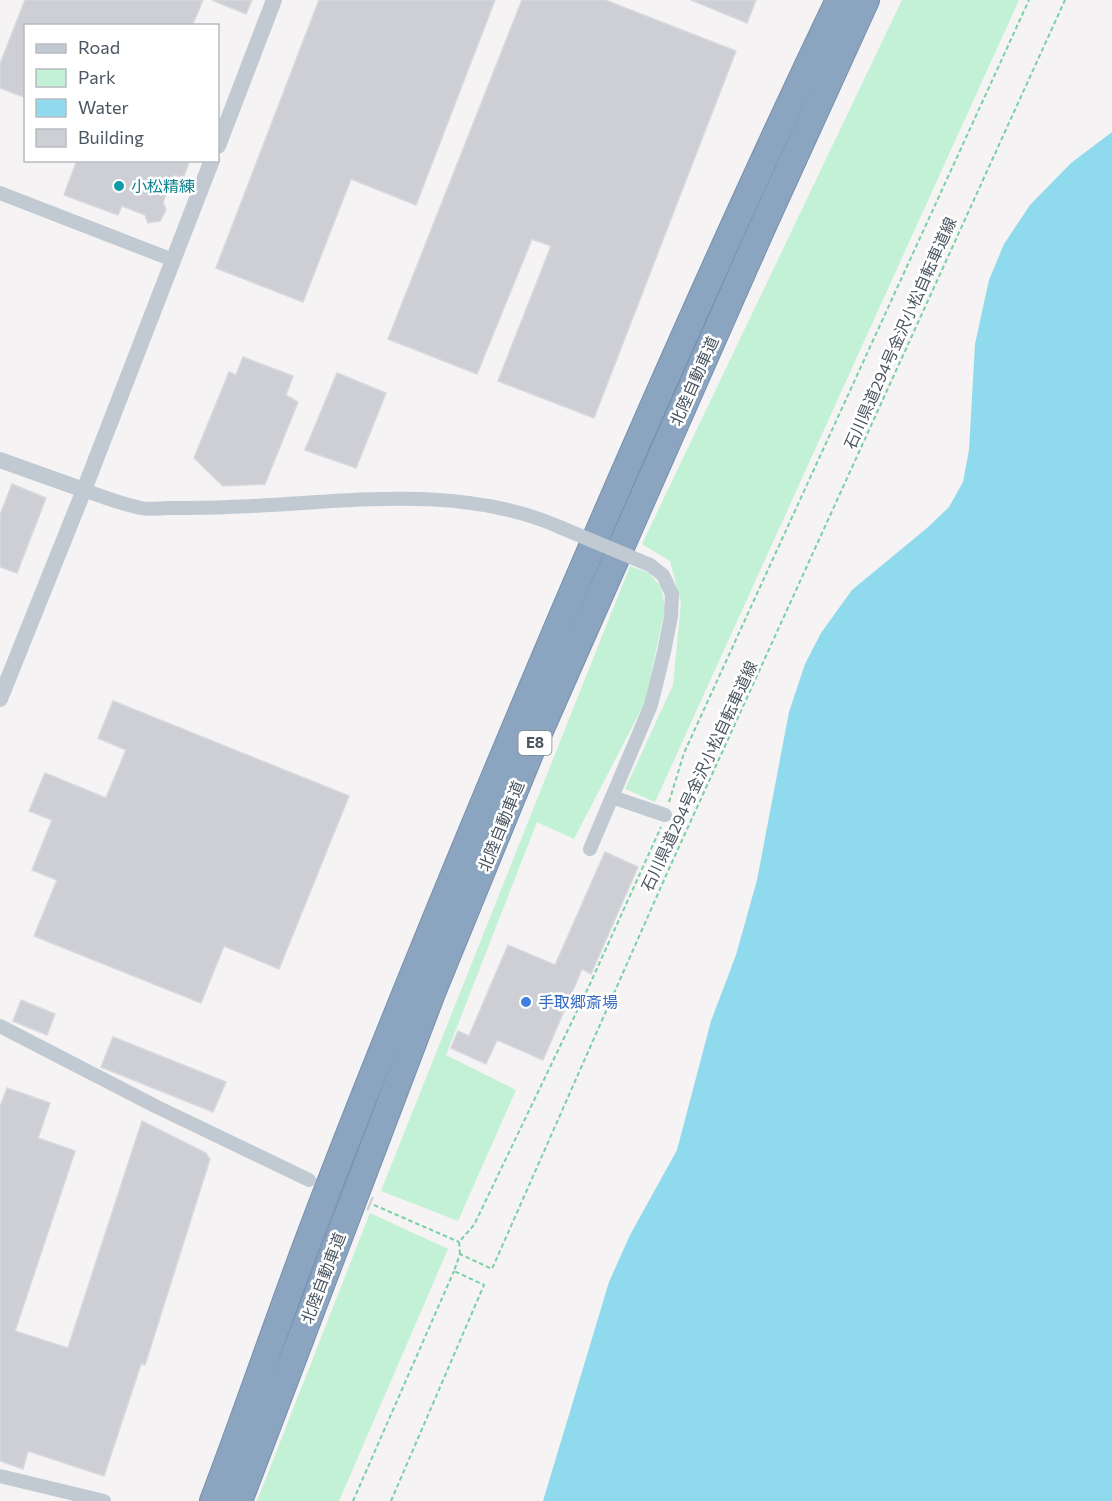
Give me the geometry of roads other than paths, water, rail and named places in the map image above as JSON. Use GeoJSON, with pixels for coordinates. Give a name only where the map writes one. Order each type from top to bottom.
{"type":"FeatureCollection","features":[{"type":"Feature","properties":{"kind":"highway","name":"北陸自動車道"},"geometry":{"type":"LineString","coordinates":[[213,1501],[316,1219],[410,981],[510,739],[650,413],[740,212],[839,0]]}},
{"type":"Feature","properties":{"kind":"highway","name":"北陸自動車道"},"geometry":{"type":"LineString","coordinates":[[239,1501],[419,1027],[531,752],[766,218],[867,0]]}},
{"type":"Feature","properties":{"kind":"street"},"geometry":{"type":"LineString","coordinates":[[219,143],[274,0]]}},
{"type":"Feature","properties":{"kind":"street"},"geometry":{"type":"LineString","coordinates":[[0,699],[211,162]]}},
{"type":"Feature","properties":{"kind":"street"},"geometry":{"type":"LineString","coordinates":[[0,193],[173,260]]}},
{"type":"Feature","properties":{"kind":"street"},"geometry":{"type":"LineString","coordinates":[[0,460],[116,502],[143,509],[268,506],[391,498],[448,500],[499,507],[543,519],[650,565],[663,575],[672,594],[671,616],[651,705],[590,849]]}},
{"type":"Feature","properties":{"kind":"street"},"geometry":{"type":"LineString","coordinates":[[612,797],[665,815]]}},
{"type":"Feature","properties":{"kind":"street"},"geometry":{"type":"LineString","coordinates":[[0,1026],[155,1106],[309,1180]]}},
{"type":"Feature","properties":{"kind":"street"},"geometry":{"type":"LineString","coordinates":[[0,1476],[104,1501]]}},
{"type":"Feature","properties":{"kind":"water"},"geometry":{"type":"Polygon","coordinates":[[[1112,132],[1112,1501],[543,1501],[609,1282],[630,1235],[677,1150],[711,1021],[736,955],[757,880],[789,712],[805,664],[821,633],[852,590],[949,507],[963,482],[969,450],[975,344],[989,280],[1004,244],[1030,205],[1071,163],[1112,132]]]}},
{"type":"Feature","properties":{"kind":"tunnel"},"geometry":{"type":"LineString","coordinates":[[350,1195],[371,1204]]}},
{"type":"Feature","properties":{"kind":"place","name":"小松精練"},"geometry":{"type":"Point","coordinates":[119,186]}},
{"type":"Feature","properties":{"kind":"place","name":"手取郷斎場"},"geometry":{"type":"Point","coordinates":[526,1002]}}]}
